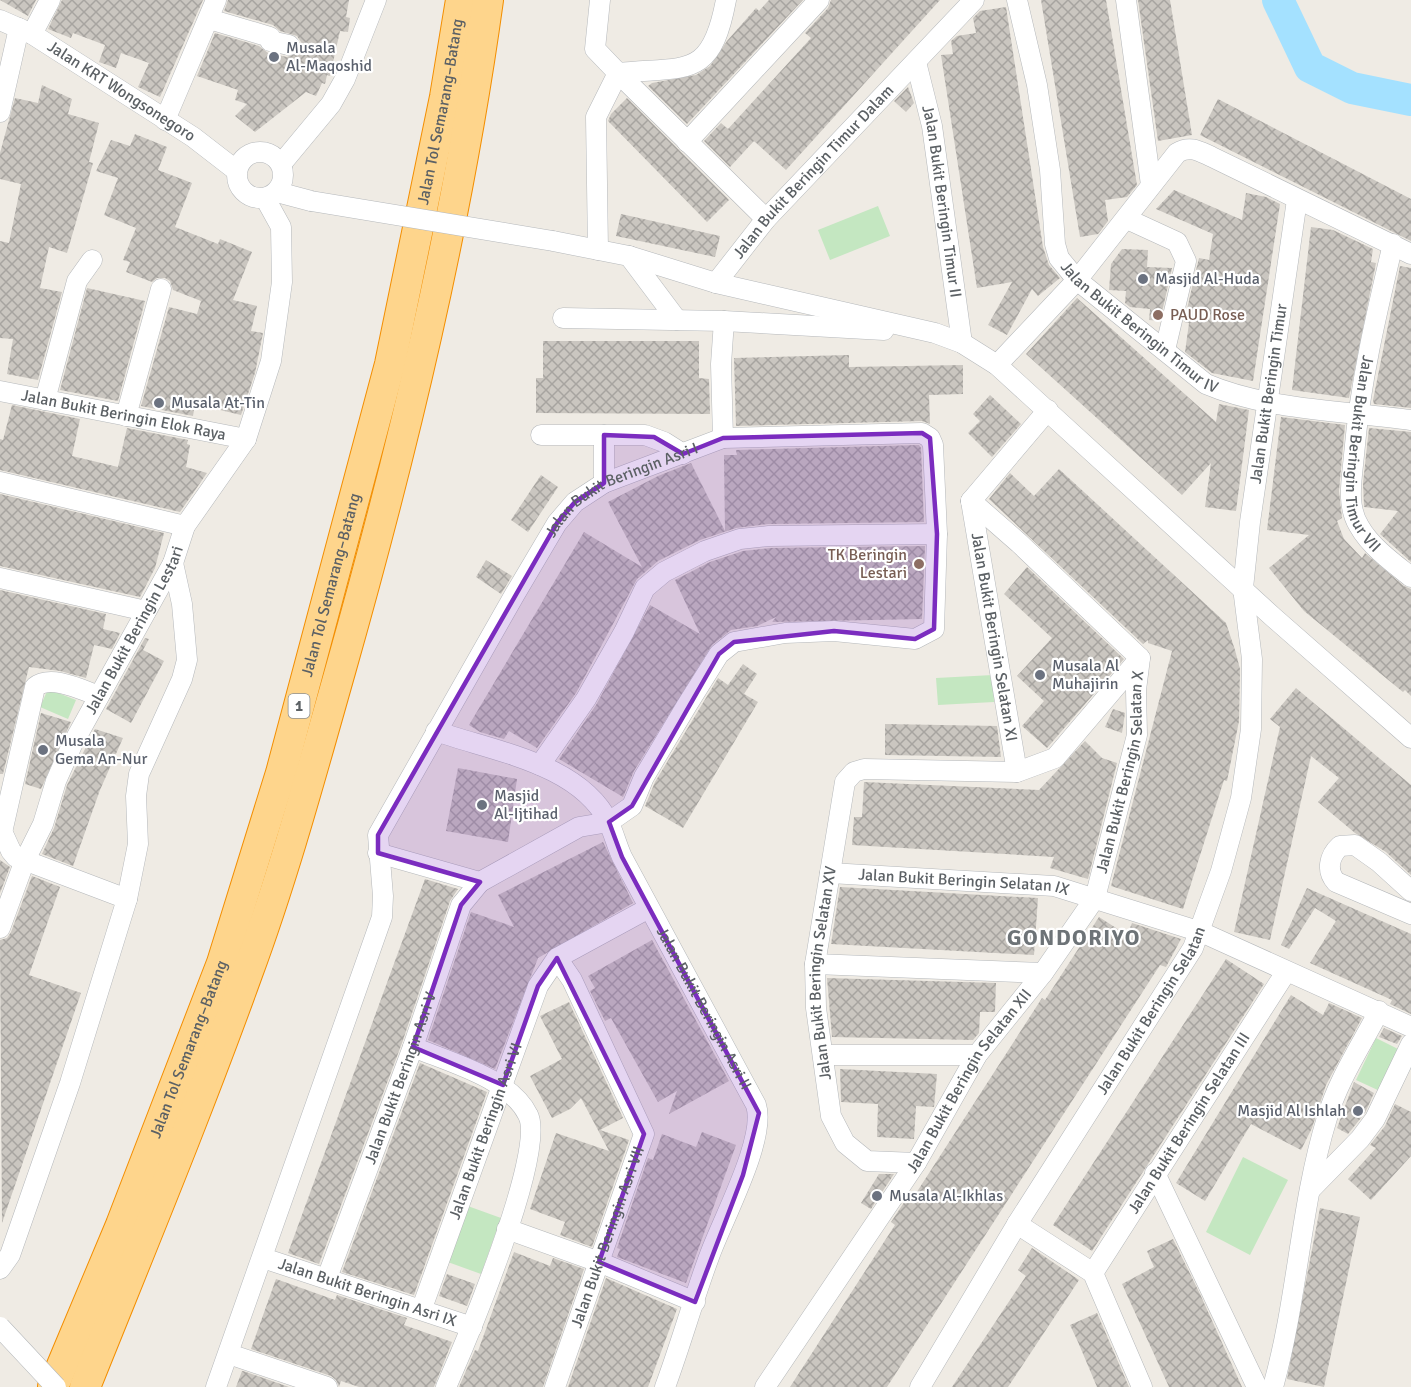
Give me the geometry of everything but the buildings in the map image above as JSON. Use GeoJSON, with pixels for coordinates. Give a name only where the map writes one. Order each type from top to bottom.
{"type":"FeatureCollection","features":[{"type":"Feature","properties":{"kind":"highway","name":"Jalan Tol Semarang–Batang"},"geometry":{"type":"LineString","coordinates":[[55,1387],[121,1225],[222,963],[281,772],[390,364],[445,96],[461,0]]}},
{"type":"Feature","properties":{"kind":"highway","name":"Jalan Tol Semarang–Batang"},"geometry":{"type":"LineString","coordinates":[[85,1387],[248,971],[310,777],[365,583],[419,366],[474,101],[488,0]]}},
{"type":"Feature","properties":{"kind":"street"},"geometry":{"type":"LineString","coordinates":[[0,112],[25,31],[50,0]]}},
{"type":"Feature","properties":{"kind":"street"},"geometry":{"type":"LineString","coordinates":[[165,120],[216,0]]}},
{"type":"Feature","properties":{"kind":"street"},"geometry":{"type":"LineString","coordinates":[[282,164],[331,104],[345,79],[376,0]]}},
{"type":"Feature","properties":{"kind":"street"},"geometry":{"type":"LineString","coordinates":[[600,0],[595,49],[766,219]]}},
{"type":"Feature","properties":{"kind":"street"},"geometry":{"type":"LineString","coordinates":[[618,73],[699,63],[710,51],[721,27],[726,0]]}},
{"type":"Feature","properties":{"kind":"street"},"geometry":{"type":"LineString","coordinates":[[687,142],[819,0]]}},
{"type":"Feature","properties":{"kind":"street","name":"Jalan Bukit Beringin Timur Dalam"},"geometry":{"type":"LineString","coordinates":[[716,284],[766,219],[974,0]]}},
{"type":"Feature","properties":{"kind":"street","name":"Jalan Bukit Beringin Timur IV"},"geometry":{"type":"LineString","coordinates":[[1017,0],[1037,85],[1050,170],[1054,244],[1059,258],[1077,280],[1206,384],[1223,392],[1268,401],[1411,420]]}},
{"type":"Feature","properties":{"kind":"street"},"geometry":{"type":"LineString","coordinates":[[1126,0],[1151,185]]}},
{"type":"Feature","properties":{"kind":"street"},"geometry":{"type":"LineString","coordinates":[[209,19],[251,30],[270,37],[270,41],[289,45]]}},
{"type":"Feature","properties":{"kind":"street","name":"Jalan KRT Wongsonegoro"},"geometry":{"type":"LineString","coordinates":[[0,20],[25,31],[193,137],[237,171]]}},
{"type":"Feature","properties":{"kind":"street","name":"Jalan Bukit Beringin Timur II"},"geometry":{"type":"LineString","coordinates":[[916,62],[932,126],[962,343]]}},
{"type":"Feature","properties":{"kind":"street"},"geometry":{"type":"LineString","coordinates":[[598,250],[596,117],[618,73]]}},
{"type":"Feature","properties":{"kind":"street"},"geometry":{"type":"LineString","coordinates":[[998,365],[1077,280],[1127,219],[1151,185],[1177,153],[1183,149],[1192,148],[1212,157],[1411,254]]}},
{"type":"Feature","properties":{"kind":"street"},"geometry":{"type":"LineString","coordinates":[[271,195],[284,179],[282,164],[273,154],[262,151],[251,153],[242,160],[237,171],[238,183],[244,192],[254,197],[271,195],[311,201],[553,241],[629,256],[716,284],[934,333],[962,343],[998,365],[1411,738]]}},
{"type":"Feature","properties":{"kind":"street","name":"Jalan Bukit Beringin Lestari"},"geometry":{"type":"LineString","coordinates":[[0,928],[25,860],[43,824],[56,781],[99,696],[173,564],[185,526],[246,439],[271,361],[282,282],[281,227],[271,195]]}},
{"type":"Feature","properties":{"kind":"street","name":"Jalan Bukit Beringin Timur"},"geometry":{"type":"LineString","coordinates":[[1243,588],[1297,200]]}},
{"type":"Feature","properties":{"kind":"street"},"geometry":{"type":"LineString","coordinates":[[1127,219],[1177,242],[1186,261],[1165,350]]}},
{"type":"Feature","properties":{"kind":"street","name":"Jalan Bukit Beringin Timur VII"},"geometry":{"type":"LineString","coordinates":[[1393,244],[1369,347],[1357,413],[1350,503],[1359,527],[1389,560],[1411,577]]}},
{"type":"Feature","properties":{"kind":"street"},"geometry":{"type":"LineString","coordinates":[[629,256],[676,320]]}},
{"type":"Feature","properties":{"kind":"street"},"geometry":{"type":"LineString","coordinates":[[45,400],[77,281],[92,260]]}},
{"type":"Feature","properties":{"kind":"street"},"geometry":{"type":"LineString","coordinates":[[126,417],[161,289]]}},
{"type":"Feature","properties":{"kind":"street"},"geometry":{"type":"LineString","coordinates":[[563,318],[724,321],[934,333]]}},
{"type":"Feature","properties":{"kind":"street"},"geometry":{"type":"LineString","coordinates":[[723,438],[721,364],[724,321]]}},
{"type":"Feature","properties":{"kind":"street","name":"Jalan Bukit Beringin Elok Raya"},"geometry":{"type":"LineString","coordinates":[[0,391],[246,439]]}},
{"type":"Feature","properties":{"kind":"street"},"geometry":{"type":"LineString","coordinates":[[971,501],[1048,410]]}},
{"type":"Feature","properties":{"kind":"street","name":"Jalan Bukit Beringin Asri I"},"geometry":{"type":"LineString","coordinates":[[216,1387],[382,917],[383,896],[378,835],[561,517],[575,502],[604,483],[723,438],[922,433],[930,438],[933,445],[937,534]]}},
{"type":"Feature","properties":{"kind":"street"},"geometry":{"type":"LineString","coordinates":[[541,435],[654,437],[682,454]]}},
{"type":"Feature","properties":{"kind":"street"},"geometry":{"type":"LineString","coordinates":[[604,435],[604,483]]}},
{"type":"Feature","properties":{"kind":"street"},"geometry":{"type":"LineString","coordinates":[[0,482],[185,526]]}},
{"type":"Feature","properties":{"kind":"street","name":"Jalan Bukit Beringin Selatan X"},"geometry":{"type":"LineString","coordinates":[[971,501],[1019,543],[1140,658],[1136,690],[1137,735],[1095,898]]}},
{"type":"Feature","properties":{"kind":"street","name":"Jalan Bukit Beringin Selatan XI"},"geometry":{"type":"LineString","coordinates":[[971,501],[1017,772]]}},
{"type":"Feature","properties":{"kind":"street"},"geometry":{"type":"LineString","coordinates":[[540,765],[586,699],[624,632],[645,588],[664,572],[705,551],[740,539],[769,536],[937,534],[934,629],[915,639],[834,631],[785,633],[734,642],[719,654],[687,705],[644,777],[632,806],[609,822]]}},
{"type":"Feature","properties":{"kind":"street"},"geometry":{"type":"LineString","coordinates":[[0,1269],[10,1255],[62,1108],[127,899],[138,844],[136,796],[139,774],[182,679],[187,660],[182,604],[173,564]]}},
{"type":"Feature","properties":{"kind":"street"},"geometry":{"type":"LineString","coordinates":[[0,578],[146,611]]}},
{"type":"Feature","properties":{"kind":"street","name":"Jalan Bukit Beringin Selatan"},"geometry":{"type":"LineString","coordinates":[[920,1387],[1017,1224],[1201,932],[1241,798],[1251,729],[1252,659],[1243,588]]}},
{"type":"Feature","properties":{"kind":"street"},"geometry":{"type":"LineString","coordinates":[[1017,772],[1055,758],[1140,658]]}},
{"type":"Feature","properties":{"kind":"street"},"geometry":{"type":"LineString","coordinates":[[99,696],[70,686],[48,682],[35,687],[1,827],[12,853],[127,899]]}},
{"type":"Feature","properties":{"kind":"street","name":"Jalan Bukit Beringin Asri II"},"geometry":{"type":"LineString","coordinates":[[436,731],[540,765],[560,775],[582,791],[609,822],[622,857],[751,1092],[759,1113],[743,1175],[709,1257],[665,1387]]}},
{"type":"Feature","properties":{"kind":"street","name":"Jalan Bukit Beringin Selatan XV"},"geometry":{"type":"LineString","coordinates":[[916,1163],[867,1161],[845,1143],[831,1116],[816,1008],[815,964],[845,783],[854,772],[864,769],[1017,772]]}},
{"type":"Feature","properties":{"kind":"street","name":"Jalan Bukit Beringin Asri V"},"geometry":{"type":"LineString","coordinates":[[327,1278],[413,1047],[461,905],[480,882],[579,827],[609,822]]}},
{"type":"Feature","properties":{"kind":"street"},"geometry":{"type":"LineString","coordinates":[[1411,891],[1379,862],[1355,845],[1345,844],[1336,850],[1329,865],[1333,879],[1350,890],[1411,914]]}},
{"type":"Feature","properties":{"kind":"street"},"geometry":{"type":"LineString","coordinates":[[378,854],[480,882]]}},
{"type":"Feature","properties":{"kind":"street","name":"Jalan Bukit Beringin Selatan IX"},"geometry":{"type":"LineString","coordinates":[[830,873],[1054,886],[1201,932],[1411,1026]]}},
{"type":"Feature","properties":{"kind":"street","name":"Jalan Bukit Beringin Selatan XII"},"geometry":{"type":"LineString","coordinates":[[765,1387],[916,1163],[977,1055],[1043,973],[1095,898]]}},
{"type":"Feature","properties":{"kind":"street"},"geometry":{"type":"LineString","coordinates":[[557,958],[649,908]]}},
{"type":"Feature","properties":{"kind":"street","name":"Jalan Bukit Beringin Asri VI"},"geometry":{"type":"LineString","coordinates":[[422,1308],[538,986],[557,958]]}},
{"type":"Feature","properties":{"kind":"street","name":"Jalan Bukit Beringin Asri VII"},"geometry":{"type":"LineString","coordinates":[[555,1387],[644,1134],[572,980],[557,958]]}},
{"type":"Feature","properties":{"kind":"street"},"geometry":{"type":"LineString","coordinates":[[815,964],[1043,973]]}},
{"type":"Feature","properties":{"kind":"street","name":"Jalan Bukit Beringin Selatan III"},"geometry":{"type":"LineString","coordinates":[[1093,1273],[1286,972]]}},
{"type":"Feature","properties":{"kind":"street"},"geometry":{"type":"LineString","coordinates":[[1273,1387],[1286,1340],[1308,1192],[1332,1102],[1379,1011]]}},
{"type":"Feature","properties":{"kind":"street"},"geometry":{"type":"LineString","coordinates":[[1308,1192],[1360,1139],[1375,1119],[1411,1044]]}},
{"type":"Feature","properties":{"kind":"street"},"geometry":{"type":"LineString","coordinates":[[413,1047],[503,1085],[530,1117],[530,1149],[507,1229],[472,1327],[446,1387]]}},
{"type":"Feature","properties":{"kind":"street"},"geometry":{"type":"LineString","coordinates":[[823,1055],[977,1055]]}},
{"type":"Feature","properties":{"kind":"street"},"geometry":{"type":"LineString","coordinates":[[1155,1173],[1257,1387]]}},
{"type":"Feature","properties":{"kind":"street"},"geometry":{"type":"LineString","coordinates":[[1017,1224],[1093,1273],[1142,1387]]}},
{"type":"Feature","properties":{"kind":"street"},"geometry":{"type":"LineString","coordinates":[[507,1229],[599,1262],[695,1302]]}},
{"type":"Feature","properties":{"kind":"street","name":"Jalan Bukit Beringin Asri IX"},"geometry":{"type":"LineString","coordinates":[[263,1258],[422,1308],[472,1327]]}},
{"type":"Feature","properties":{"kind":"street"},"geometry":{"type":"LineString","coordinates":[[0,1327],[55,1387]]}},
{"type":"Feature","properties":{"kind":"street"},"geometry":{"type":"LineString","coordinates":[[229,1354],[327,1387]]}},
{"type":"Feature","properties":{"kind":"highlighted area"},"geometry":{"type":"Polygon","coordinates":[[[922,433],[930,438],[937,534],[934,629],[915,639],[834,631],[734,642],[719,654],[632,806],[609,822],[622,857],[759,1113],[743,1175],[695,1302],[599,1262],[644,1134],[557,958],[538,986],[503,1085],[413,1047],[461,905],[480,882],[378,853],[378,835],[557,523],[575,502],[604,483],[604,435],[654,437],[683,454],[723,438],[922,433]]]}},
{"type":"Feature","properties":{"kind":"green space"},"geometry":{"type":"Polygon","coordinates":[[[878,206],[890,236],[830,260],[818,230],[878,206]]]}},
{"type":"Feature","properties":{"kind":"green space"},"geometry":{"type":"Polygon","coordinates":[[[993,675],[994,702],[938,705],[936,678],[993,675]]]}},
{"type":"Feature","properties":{"kind":"green space"},"geometry":{"type":"Polygon","coordinates":[[[48,689],[76,700],[68,719],[40,707],[48,689]]]}},
{"type":"Feature","properties":{"kind":"green space"},"geometry":{"type":"Polygon","coordinates":[[[1376,1038],[1402,1051],[1382,1092],[1356,1080],[1376,1038]]]}},
{"type":"Feature","properties":{"kind":"green space"},"geometry":{"type":"Polygon","coordinates":[[[1243,1157],[1288,1180],[1250,1255],[1206,1232],[1243,1157]]]}},
{"type":"Feature","properties":{"kind":"green space"},"geometry":{"type":"Polygon","coordinates":[[[465,1205],[501,1218],[481,1274],[445,1261],[465,1205]]]}},
{"type":"Feature","properties":{"kind":"waterway"},"geometry":{"type":"LineString","coordinates":[[1278,0],[1310,67],[1352,88],[1411,100]]}},
{"type":"Feature","properties":{"kind":"place","name":"Musala Al-Maqoshid"},"geometry":{"type":"Point","coordinates":[274,57]}},
{"type":"Feature","properties":{"kind":"place","name":"Masjid Al-Huda"},"geometry":{"type":"Point","coordinates":[1143,279]}},
{"type":"Feature","properties":{"kind":"place","name":"PAUD Rose"},"geometry":{"type":"Point","coordinates":[1158,315]}},
{"type":"Feature","properties":{"kind":"place","name":"Musala At-Tin"},"geometry":{"type":"Point","coordinates":[159,403]}},
{"type":"Feature","properties":{"kind":"place","name":"TK Beringin Lestari"},"geometry":{"type":"Point","coordinates":[919,564]}},
{"type":"Feature","properties":{"kind":"place","name":"Musala Al Muhajirin"},"geometry":{"type":"Point","coordinates":[1040,675]}},
{"type":"Feature","properties":{"kind":"place","name":"Musala Gema An-Nur"},"geometry":{"type":"Point","coordinates":[43,750]}},
{"type":"Feature","properties":{"kind":"place","name":"Masjid Al-Ijtihad"},"geometry":{"type":"Point","coordinates":[482,805]}},
{"type":"Feature","properties":{"kind":"place","name":"Masjid Al Ishlah"},"geometry":{"type":"Point","coordinates":[1358,1111]}},
{"type":"Feature","properties":{"kind":"place","name":"Musala Al-Ikhlas"},"geometry":{"type":"Point","coordinates":[877,1196]}},
{"type":"Feature","properties":{"kind":"district","name":"GONDORIYO"},"geometry":{"type":"Point","coordinates":[1074,937]}}]}
